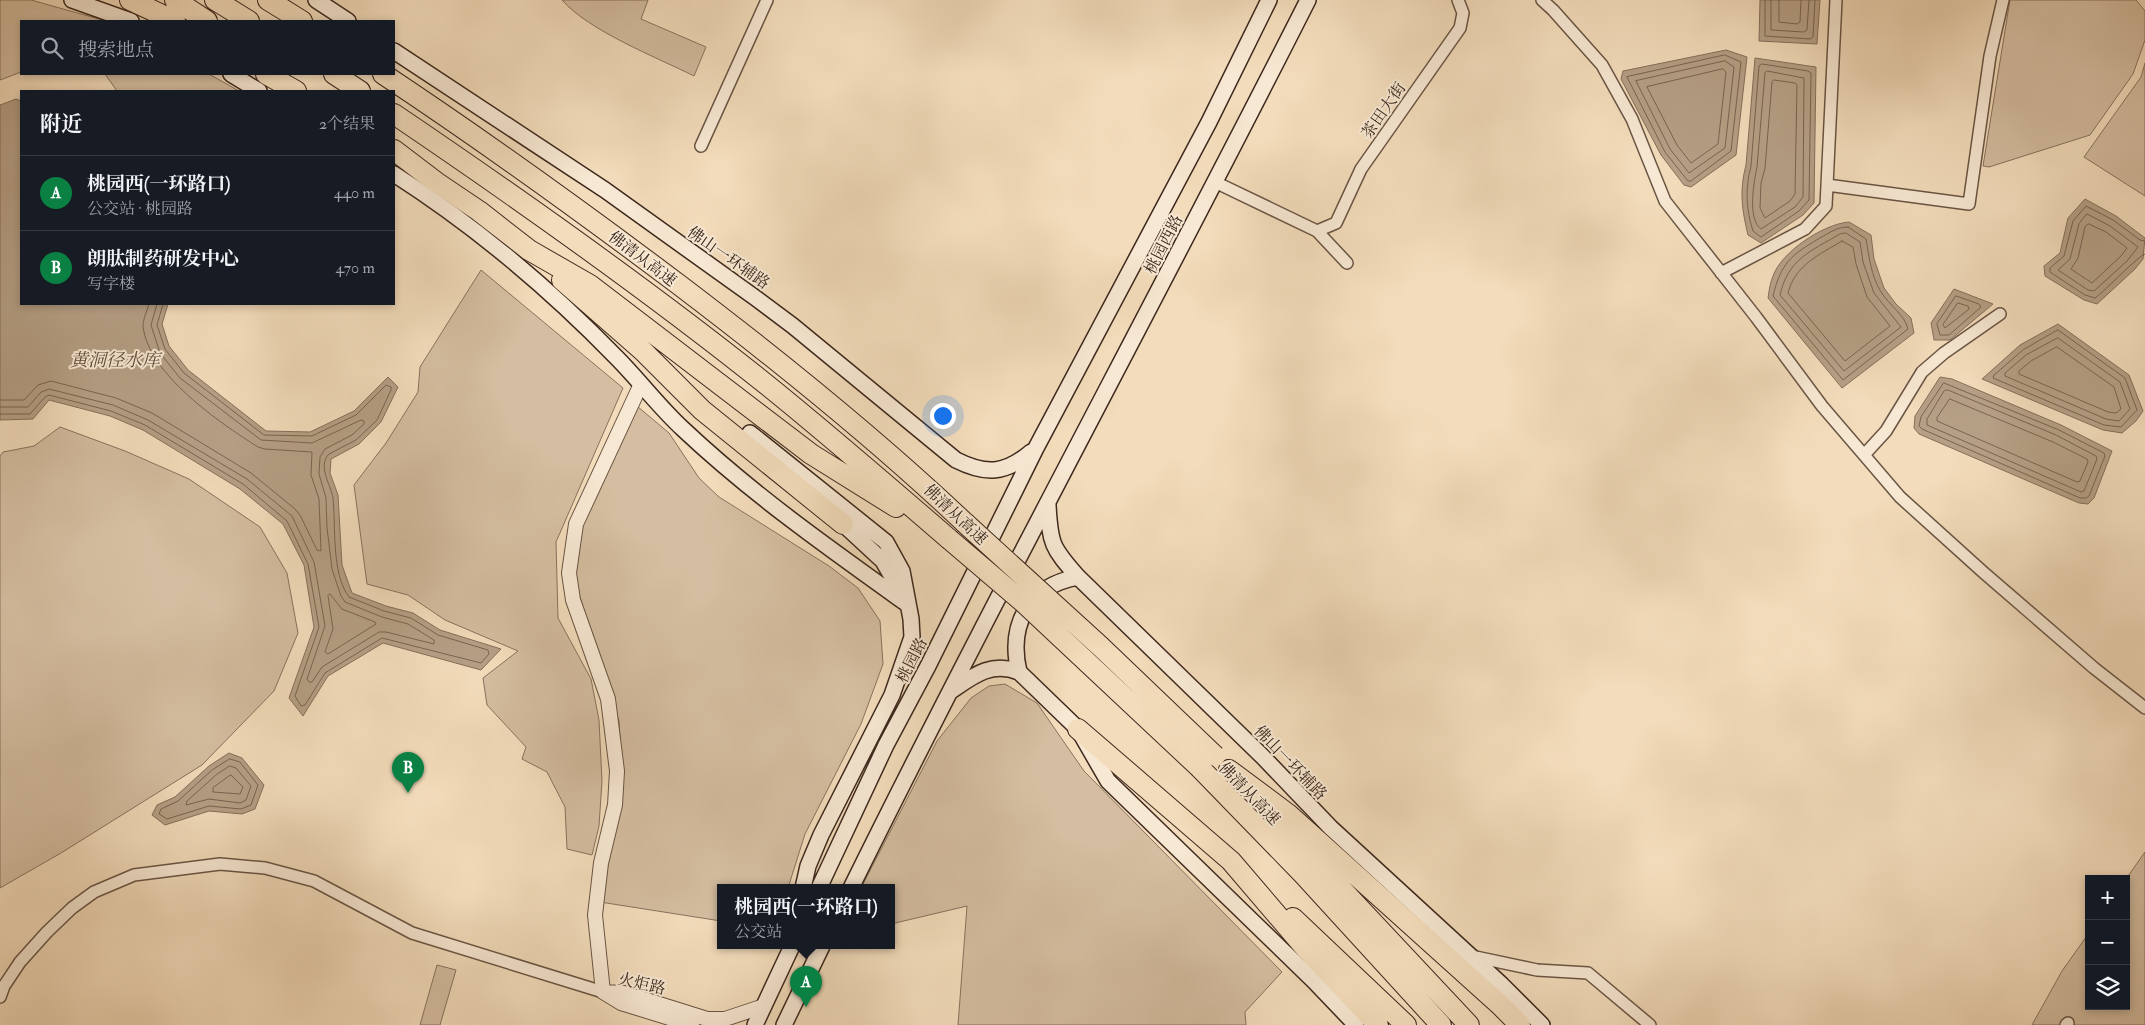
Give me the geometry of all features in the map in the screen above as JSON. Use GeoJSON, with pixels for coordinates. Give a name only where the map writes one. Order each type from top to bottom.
{"type":"FeatureCollection","features":[{"type":"Feature","properties":{"kind":"highway"},"geometry":{"type":"LineString","coordinates":[[130,0],[174,20]]}},
{"type":"Feature","properties":{"kind":"highway"},"geometry":{"type":"LineString","coordinates":[[142,0],[174,20]]}},
{"type":"Feature","properties":{"kind":"highway"},"geometry":{"type":"LineString","coordinates":[[175,0],[205,20]]}},
{"type":"Feature","properties":{"kind":"highway"},"geometry":{"type":"LineString","coordinates":[[215,0],[247,20]]}},
{"type":"Feature","properties":{"kind":"highway"},"geometry":{"type":"LineString","coordinates":[[268,0],[300,20]]}},
{"type":"Feature","properties":{"kind":"highway"},"geometry":{"type":"LineString","coordinates":[[268,75],[294,90]]}},
{"type":"Feature","properties":{"kind":"highway"},"geometry":{"type":"LineString","coordinates":[[288,75],[310,90]]}},
{"type":"Feature","properties":{"kind":"highway"},"geometry":{"type":"LineString","coordinates":[[336,75],[358,90]]}},
{"type":"Feature","properties":{"kind":"highway","name":"佛清从高速"},"geometry":{"type":"LineString","coordinates":[[384,75],[569,201],[776,358],[914,475],[1101,648],[1207,762],[1303,874],[1441,1025]]}},
{"type":"Feature","properties":{"kind":"highway","name":"佛清从高速"},"geometry":{"type":"LineString","coordinates":[[395,115],[553,223],[726,353],[815,424],[1207,762],[1229,770],[1469,1025]]}},
{"type":"Feature","properties":{"kind":"highway"},"geometry":{"type":"LineString","coordinates":[[395,151],[479,211],[529,250],[643,351],[702,410],[843,524]]}},
{"type":"Feature","properties":{"kind":"highway"},"geometry":{"type":"LineString","coordinates":[[529,250],[590,285],[811,454],[949,539]]}},
{"type":"Feature","properties":{"kind":"highway"},"geometry":{"type":"LineString","coordinates":[[643,351],[750,434]]}},
{"type":"Feature","properties":{"kind":"highway"},"geometry":{"type":"LineString","coordinates":[[1078,730],[1231,861],[1344,964],[1406,1025]]}},
{"type":"Feature","properties":{"kind":"highway"},"geometry":{"type":"LineString","coordinates":[[1229,770],[1288,814],[1520,1025]]}},
{"type":"Feature","properties":{"kind":"highway"},"geometry":{"type":"LineString","coordinates":[[1231,861],[1307,950],[1378,1025]]}},
{"type":"Feature","properties":{"kind":"main road"},"geometry":{"type":"LineString","coordinates":[[72,0],[128,20]]}},
{"type":"Feature","properties":{"kind":"main road"},"geometry":{"type":"LineString","coordinates":[[316,0],[346,20]]}},
{"type":"Feature","properties":{"kind":"main road","name":"桃园西路"},"geometry":{"type":"LineString","coordinates":[[1036,448],[1209,122],[1269,0]]}},
{"type":"Feature","properties":{"kind":"main road","name":"桃园西路"},"geometry":{"type":"LineString","coordinates":[[1048,504],[1308,0]]}},
{"type":"Feature","properties":{"kind":"main road","name":"佛山一环辅路"},"geometry":{"type":"LineString","coordinates":[[395,52],[605,190],[757,299],[793,326],[956,460],[988,471],[1018,463],[1036,448]]}},
{"type":"Feature","properties":{"kind":"main road"},"geometry":{"type":"LineString","coordinates":[[232,75],[258,90]]}},
{"type":"Feature","properties":{"kind":"main road"},"geometry":{"type":"LineString","coordinates":[[395,175],[436,201],[533,278],[615,356],[683,429],[792,522],[907,604]]}},
{"type":"Feature","properties":{"kind":"main road"},"geometry":{"type":"LineString","coordinates":[[750,434],[886,542],[902,571],[911,618],[912,637],[892,695],[821,834],[808,866],[805,884]]}},
{"type":"Feature","properties":{"kind":"main road","name":"桃园路"},"geometry":{"type":"LineString","coordinates":[[821,884],[886,745],[928,666],[1036,448]]}},
{"type":"Feature","properties":{"kind":"main road"},"geometry":{"type":"LineString","coordinates":[[853,884],[1048,504]]}},
{"type":"Feature","properties":{"kind":"main road","name":"佛山一环辅路"},"geometry":{"type":"LineString","coordinates":[[1048,504],[1050,535],[1056,551],[1078,577],[1263,757],[1331,828],[1542,1025]]}},
{"type":"Feature","properties":{"kind":"main road"},"geometry":{"type":"LineString","coordinates":[[843,524],[883,561],[907,604]]}},
{"type":"Feature","properties":{"kind":"main road"},"geometry":{"type":"LineString","coordinates":[[1019,672],[1014,654],[1016,634],[1023,613],[1052,584],[1078,577]]}},
{"type":"Feature","properties":{"kind":"main road"},"geometry":{"type":"LineString","coordinates":[[950,692],[982,672],[992,669],[1007,668],[1019,672],[1078,730],[1108,781],[1314,981],[1356,1025]]}},
{"type":"Feature","properties":{"kind":"main road"},"geometry":{"type":"LineString","coordinates":[[755,1025],[790,949]]}},
{"type":"Feature","properties":{"kind":"main road"},"geometry":{"type":"LineString","coordinates":[[784,1025],[821,949]]}},
{"type":"Feature","properties":{"kind":"street"},"geometry":{"type":"LineString","coordinates":[[701,146],[767,0]]}},
{"type":"Feature","properties":{"kind":"street","name":"茶田大街"},"geometry":{"type":"LineString","coordinates":[[1317,231],[1336,223],[1361,169],[1460,28],[1464,13],[1458,0]]}},
{"type":"Feature","properties":{"kind":"street"},"geometry":{"type":"LineString","coordinates":[[1542,0],[1554,10],[1602,65],[1632,119],[1665,201],[1822,406],[1900,497],[2094,668],[2145,708]]}},
{"type":"Feature","properties":{"kind":"street"},"geometry":{"type":"LineString","coordinates":[[1721,273],[1806,230],[1826,206],[1836,0]]}},
{"type":"Feature","properties":{"kind":"street"},"geometry":{"type":"LineString","coordinates":[[1827,185],[1969,204],[1990,56],[2003,0]]}},
{"type":"Feature","properties":{"kind":"street"},"geometry":{"type":"LineString","coordinates":[[1215,182],[1317,231],[1347,263]]}},
{"type":"Feature","properties":{"kind":"street"},"geometry":{"type":"LineString","coordinates":[[1864,455],[1886,431],[1922,372],[1944,353],[2000,314]]}},
{"type":"Feature","properties":{"kind":"street"},"geometry":{"type":"LineString","coordinates":[[2,992],[20,962],[47,932],[72,908],[94,892],[134,875],[220,864],[265,868],[314,881],[412,933],[603,992],[595,915],[601,863],[615,805],[617,772],[608,700],[573,600],[569,573],[576,524],[641,384]]}},
{"type":"Feature","properties":{"kind":"street"},"geometry":{"type":"LineString","coordinates":[[1469,955],[1537,970],[1588,973],[1650,1025]]}},
{"type":"Feature","properties":{"kind":"street","name":"火炬路"},"geometry":{"type":"LineString","coordinates":[[603,992],[624,993],[707,1019],[726,1018],[764,1006]]}},
{"type":"Feature","properties":{"kind":"street","name":"火炬路"},"geometry":{"type":"LineString","coordinates":[[603,992],[621,1003],[692,1025]]}},
{"type":"Feature","properties":{"kind":"shaded area"},"geometry":{"type":"Polygon","coordinates":[[[0,0],[31,0],[102,20],[20,20],[20,72],[0,80],[0,0]]]}},
{"type":"Feature","properties":{"kind":"shaded area"},"geometry":{"type":"Polygon","coordinates":[[[562,0],[648,0],[641,19],[706,47],[694,76],[606,33],[574,11],[562,0]]]}},
{"type":"Feature","properties":{"kind":"shaded area"},"geometry":{"type":"Polygon","coordinates":[[[2010,0],[2136,0],[2145,11],[2145,40],[2133,74],[2090,135],[1989,167],[1983,166],[2010,0]]]}},
{"type":"Feature","properties":{"kind":"shaded area"},"geometry":{"type":"Polygon","coordinates":[[[2145,63],[2145,196],[2084,157],[2141,77],[2145,63]]]}},
{"type":"Feature","properties":{"kind":"shaded area"},"geometry":{"type":"Polygon","coordinates":[[[106,75],[211,75],[237,90],[116,90],[106,75]]]}},
{"type":"Feature","properties":{"kind":"shaded area"},"geometry":{"type":"Polygon","coordinates":[[[481,270],[623,388],[556,542],[558,618],[591,679],[599,720],[602,781],[599,826],[592,855],[567,849],[565,807],[547,772],[522,759],[526,747],[487,705],[483,678],[518,651],[445,620],[408,595],[367,584],[354,485],[386,443],[418,392],[420,367],[481,270]]]}},
{"type":"Feature","properties":{"kind":"shaded area"},"geometry":{"type":"Polygon","coordinates":[[[637,406],[669,433],[699,478],[719,497],[829,566],[858,588],[880,621],[883,664],[861,724],[805,834],[789,884],[717,884],[717,920],[600,902],[621,753],[619,721],[574,578],[579,524],[637,406]]]}},
{"type":"Feature","properties":{"kind":"shaded area"},"geometry":{"type":"Polygon","coordinates":[[[60,427],[125,451],[189,479],[260,527],[287,573],[298,633],[274,691],[202,765],[61,853],[0,888],[0,456],[3,452],[34,446],[60,427]]]}},
{"type":"Feature","properties":{"kind":"shaded area"},"geometry":{"type":"Polygon","coordinates":[[[1005,684],[1037,703],[1084,771],[1282,972],[1245,1012],[1246,1025],[958,1025],[967,906],[895,923],[895,884],[863,884],[937,741],[971,698],[989,686],[1005,684]]]}},
{"type":"Feature","properties":{"kind":"shaded area"},"geometry":{"type":"Polygon","coordinates":[[[2145,852],[2145,1025],[2032,1025],[2062,971],[2085,939],[2085,1010],[2130,1010],[2129,875],[2145,852]]]}},
{"type":"Feature","properties":{"kind":"shaded area"},"geometry":{"type":"Polygon","coordinates":[[[437,965],[456,970],[440,1025],[420,1025],[437,965]]]}},
{"type":"Feature","properties":{"kind":"water"},"geometry":{"type":"Polygon","coordinates":[[[1760,0],[1820,0],[1817,44],[1759,41],[1760,0]]]}},
{"type":"Feature","properties":{"kind":"water"},"geometry":{"type":"Polygon","coordinates":[[[1726,50],[1747,57],[1736,155],[1691,187],[1684,185],[1661,155],[1621,79],[1623,71],[1726,50]]]}},
{"type":"Feature","properties":{"kind":"water"},"geometry":{"type":"Polygon","coordinates":[[[1755,58],[1816,67],[1814,203],[1803,215],[1761,243],[1748,235],[1742,200],[1755,58]]]}},
{"type":"Feature","properties":{"kind":"water","name":"黄洞径水库"},"geometry":{"type":"Polygon","coordinates":[[[16,99],[20,101],[20,305],[168,305],[162,324],[169,346],[188,370],[266,431],[310,432],[354,411],[388,377],[398,387],[381,422],[359,444],[331,459],[330,473],[338,495],[342,565],[352,593],[386,606],[413,613],[440,630],[501,649],[481,670],[383,643],[328,676],[303,716],[289,698],[314,627],[304,565],[283,524],[240,489],[143,430],[110,416],[49,400],[33,419],[0,420],[0,105],[16,99]]]}},
{"type":"Feature","properties":{"kind":"water"},"geometry":{"type":"Polygon","coordinates":[[[2085,199],[2116,216],[2145,238],[2143,259],[2135,269],[2097,304],[2084,300],[2045,276],[2044,266],[2060,253],[2068,218],[2085,199]]]}},
{"type":"Feature","properties":{"kind":"water"},"geometry":{"type":"Polygon","coordinates":[[[1849,222],[1871,235],[1874,259],[1884,288],[1896,304],[1911,318],[1914,333],[1842,388],[1768,298],[1773,276],[1785,257],[1794,248],[1816,233],[1849,222]]]}},
{"type":"Feature","properties":{"kind":"water"},"geometry":{"type":"Polygon","coordinates":[[[1954,289],[1993,304],[1950,340],[1934,340],[1931,323],[1954,289]]]}},
{"type":"Feature","properties":{"kind":"water"},"geometry":{"type":"Polygon","coordinates":[[[2058,324],[2129,375],[2143,411],[2136,421],[2122,433],[2103,430],[1982,379],[2020,345],[2058,324]]]}},
{"type":"Feature","properties":{"kind":"water"},"geometry":{"type":"Polygon","coordinates":[[[1940,377],[1952,379],[2061,425],[2112,451],[2094,498],[2088,504],[2079,503],[1919,434],[1914,428],[1915,416],[1940,377]]]}},
{"type":"Feature","properties":{"kind":"water"},"geometry":{"type":"Polygon","coordinates":[[[229,753],[242,758],[264,785],[255,809],[242,814],[209,811],[165,825],[152,815],[157,805],[175,797],[209,766],[229,753]]]}},
{"type":"Feature","properties":{"kind":"place","name":"朗肽制药研发中心"},"geometry":{"type":"Point","coordinates":[408,793]}},
{"type":"Feature","properties":{"kind":"place","name":"桃园西(一环路口)"},"geometry":{"type":"Point","coordinates":[806,1007]}}]}
